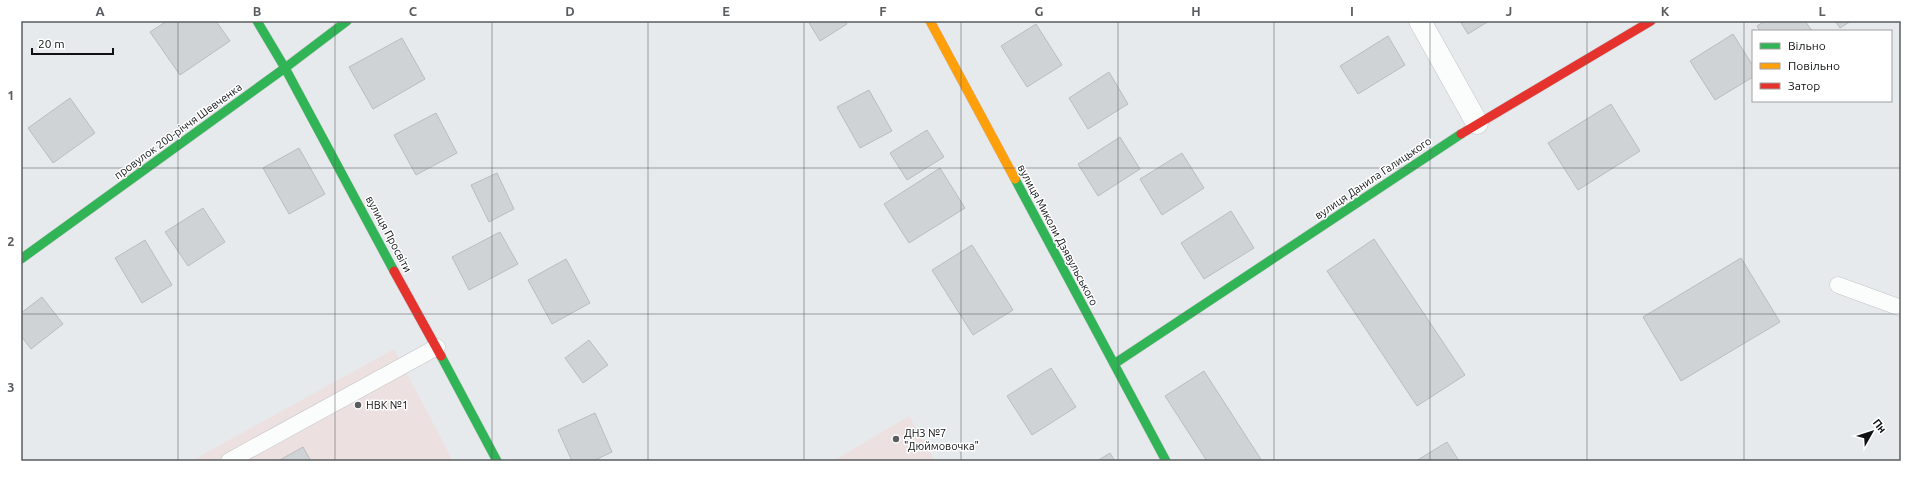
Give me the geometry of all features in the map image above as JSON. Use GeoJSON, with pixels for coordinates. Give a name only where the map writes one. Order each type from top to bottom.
{"type":"FeatureCollection","features":[{"type":"Feature","properties":{"kind":"street","name":"вулиця Просвіти"},"geometry":{"type":"LineString","coordinates":[[257,21],[286,68],[497,461]]}},
{"type":"Feature","properties":{"kind":"street","name":"провулок 200-річчя Шевченка"},"geometry":{"type":"LineString","coordinates":[[21,259],[286,68],[347,21]]}},
{"type":"Feature","properties":{"kind":"street","name":"вулиця Миколи Дзявульського"},"geometry":{"type":"LineString","coordinates":[[930,21],[1166,461]]}},
{"type":"Feature","properties":{"kind":"street"},"geometry":{"type":"LineString","coordinates":[[1420,21],[1476,123]]}},
{"type":"Feature","properties":{"kind":"street","name":"вулиця Данила Галицького"},"geometry":{"type":"LineString","coordinates":[[1114,364],[1476,123],[1651,21]]}},
{"type":"Feature","properties":{"kind":"lane"},"geometry":{"type":"LineString","coordinates":[[1838,285],[1901,308]]}},
{"type":"Feature","properties":{"kind":"lane"},"geometry":{"type":"LineString","coordinates":[[229,461],[437,347]]}},
{"type":"Feature","properties":{"kind":"shaded area","name":"НВК №1"},"geometry":{"type":"Polygon","coordinates":[[[394,349],[453,461],[191,461],[394,349]]]}},
{"type":"Feature","properties":{"kind":"shaded area","name":"ДНЗ №7 \"Дюймовочка\""},"geometry":{"type":"Polygon","coordinates":[[[909,416],[935,461],[833,461],[909,416]]]}},
{"type":"Feature","properties":{"kind":"building"},"geometry":{"type":"Polygon","coordinates":[[[167,21],[216,21],[230,41],[180,75],[150,32],[167,21]]]}},
{"type":"Feature","properties":{"kind":"building"},"geometry":{"type":"Polygon","coordinates":[[[808,21],[845,21],[847,24],[820,41],[808,21]]]}},
{"type":"Feature","properties":{"kind":"building"},"geometry":{"type":"Polygon","coordinates":[[[1460,21],[1489,21],[1468,34],[1460,21]]]}},
{"type":"Feature","properties":{"kind":"building"},"geometry":{"type":"Polygon","coordinates":[[[1765,21],[1805,21],[1811,30],[1759,30],[1757,26],[1765,21]]]}},
{"type":"Feature","properties":{"kind":"building"},"geometry":{"type":"Polygon","coordinates":[[[1835,21],[1851,21],[1840,28],[1835,21]]]}},
{"type":"Feature","properties":{"kind":"building"},"geometry":{"type":"Polygon","coordinates":[[[1036,24],[1062,65],[1027,87],[1001,46],[1036,24]]]}},
{"type":"Feature","properties":{"kind":"building"},"geometry":{"type":"Polygon","coordinates":[[[1733,34],[1752,64],[1752,78],[1715,100],[1690,61],[1733,34]]]}},
{"type":"Feature","properties":{"kind":"building"},"geometry":{"type":"Polygon","coordinates":[[[1388,36],[1405,65],[1358,94],[1340,66],[1388,36]]]}},
{"type":"Feature","properties":{"kind":"building"},"geometry":{"type":"Polygon","coordinates":[[[402,38],[425,79],[373,109],[349,67],[402,38]]]}},
{"type":"Feature","properties":{"kind":"building"},"geometry":{"type":"Polygon","coordinates":[[[1109,72],[1128,104],[1088,129],[1069,98],[1109,72]]]}},
{"type":"Feature","properties":{"kind":"building"},"geometry":{"type":"Polygon","coordinates":[[[869,90],[892,131],[860,148],[837,107],[869,90]]]}},
{"type":"Feature","properties":{"kind":"building"},"geometry":{"type":"Polygon","coordinates":[[[70,98],[95,133],[53,163],[28,128],[70,98]]]}},
{"type":"Feature","properties":{"kind":"building"},"geometry":{"type":"Polygon","coordinates":[[[1611,104],[1640,151],[1578,190],[1548,143],[1611,104]]]}},
{"type":"Feature","properties":{"kind":"building"},"geometry":{"type":"Polygon","coordinates":[[[436,113],[457,153],[416,175],[394,135],[436,113]]]}},
{"type":"Feature","properties":{"kind":"building"},"geometry":{"type":"Polygon","coordinates":[[[927,130],[944,157],[907,180],[890,153],[927,130]]]}},
{"type":"Feature","properties":{"kind":"building"},"geometry":{"type":"Polygon","coordinates":[[[1120,137],[1140,169],[1098,196],[1078,164],[1120,137]]]}},
{"type":"Feature","properties":{"kind":"building"},"geometry":{"type":"Polygon","coordinates":[[[299,148],[325,194],[289,214],[263,168],[299,148]]]}},
{"type":"Feature","properties":{"kind":"building"},"geometry":{"type":"Polygon","coordinates":[[[1182,153],[1204,188],[1162,215],[1140,179],[1182,153]]]}},
{"type":"Feature","properties":{"kind":"building"},"geometry":{"type":"Polygon","coordinates":[[[940,168],[965,208],[909,243],[884,204],[940,168]]]}},
{"type":"Feature","properties":{"kind":"building"},"geometry":{"type":"Polygon","coordinates":[[[497,173],[514,209],[489,222],[471,185],[497,173]]]}},
{"type":"Feature","properties":{"kind":"building"},"geometry":{"type":"Polygon","coordinates":[[[203,208],[225,242],[188,266],[165,232],[203,208]]]}},
{"type":"Feature","properties":{"kind":"building"},"geometry":{"type":"Polygon","coordinates":[[[1231,211],[1254,248],[1204,279],[1181,243],[1231,211]]]}},
{"type":"Feature","properties":{"kind":"building"},"geometry":{"type":"Polygon","coordinates":[[[500,232],[518,264],[469,290],[452,257],[500,232]]]}},
{"type":"Feature","properties":{"kind":"building"},"geometry":{"type":"Polygon","coordinates":[[[1374,239],[1465,375],[1417,406],[1327,271],[1374,239]]]}},
{"type":"Feature","properties":{"kind":"building"},"geometry":{"type":"Polygon","coordinates":[[[145,240],[172,285],[142,303],[115,258],[145,240]]]}},
{"type":"Feature","properties":{"kind":"building"},"geometry":{"type":"Polygon","coordinates":[[[972,245],[1013,310],[973,335],[932,270],[972,245]]]}},
{"type":"Feature","properties":{"kind":"building"},"geometry":{"type":"Polygon","coordinates":[[[1741,258],[1780,322],[1681,381],[1643,317],[1741,258]]]}},
{"type":"Feature","properties":{"kind":"building"},"geometry":{"type":"Polygon","coordinates":[[[566,259],[590,303],[552,324],[528,280],[566,259]]]}},
{"type":"Feature","properties":{"kind":"building"},"geometry":{"type":"Polygon","coordinates":[[[42,297],[63,324],[31,349],[21,336],[21,313],[42,297]]]}},
{"type":"Feature","properties":{"kind":"building"},"geometry":{"type":"Polygon","coordinates":[[[589,340],[608,365],[583,383],[565,358],[589,340]]]}},
{"type":"Feature","properties":{"kind":"building"},"geometry":{"type":"Polygon","coordinates":[[[1051,368],[1076,407],[1032,435],[1007,396],[1051,368]]]}},
{"type":"Feature","properties":{"kind":"building"},"geometry":{"type":"Polygon","coordinates":[[[1204,371],[1262,461],[1207,461],[1165,396],[1204,371]]]}},
{"type":"Feature","properties":{"kind":"building"},"geometry":{"type":"Polygon","coordinates":[[[595,413],[612,452],[593,461],[572,461],[558,430],[595,413]]]}},
{"type":"Feature","properties":{"kind":"building"},"geometry":{"type":"Polygon","coordinates":[[[1447,442],[1459,461],[1416,461],[1447,442]]]}},
{"type":"Feature","properties":{"kind":"building"},"geometry":{"type":"Polygon","coordinates":[[[303,447],[311,461],[278,461],[303,447]]]}},
{"type":"Feature","properties":{"kind":"building"},"geometry":{"type":"Polygon","coordinates":[[[1110,453],[1115,461],[1097,461],[1110,453]]]}},
{"type":"Feature","properties":{"kind":"traffic: fast"},"geometry":{"type":"LineString","coordinates":[[257,21],[285,68],[394,271]]}},
{"type":"Feature","properties":{"kind":"traffic: fast"},"geometry":{"type":"LineString","coordinates":[[21,259],[285,68],[347,21]]}},
{"type":"Feature","properties":{"kind":"traffic: fast"},"geometry":{"type":"LineString","coordinates":[[1114,364],[1461,134]]}},
{"type":"Feature","properties":{"kind":"traffic: fast"},"geometry":{"type":"LineString","coordinates":[[1015,179],[1166,461]]}},
{"type":"Feature","properties":{"kind":"traffic: fast"},"geometry":{"type":"LineString","coordinates":[[441,356],[497,461]]}},
{"type":"Feature","properties":{"kind":"traffic: slow"},"geometry":{"type":"LineString","coordinates":[[930,21],[1015,179]]}},
{"type":"Feature","properties":{"kind":"traffic: jam"},"geometry":{"type":"LineString","coordinates":[[1461,134],[1651,21]]}},
{"type":"Feature","properties":{"kind":"traffic: jam"},"geometry":{"type":"LineString","coordinates":[[394,271],[441,356]]}},
{"type":"Feature","properties":{"kind":"place","name":"НВК №1"},"geometry":{"type":"Point","coordinates":[358,405]}},
{"type":"Feature","properties":{"kind":"place","name":"ДНЗ №7 \"Дюймовочка\""},"geometry":{"type":"Point","coordinates":[896,439]}}]}
